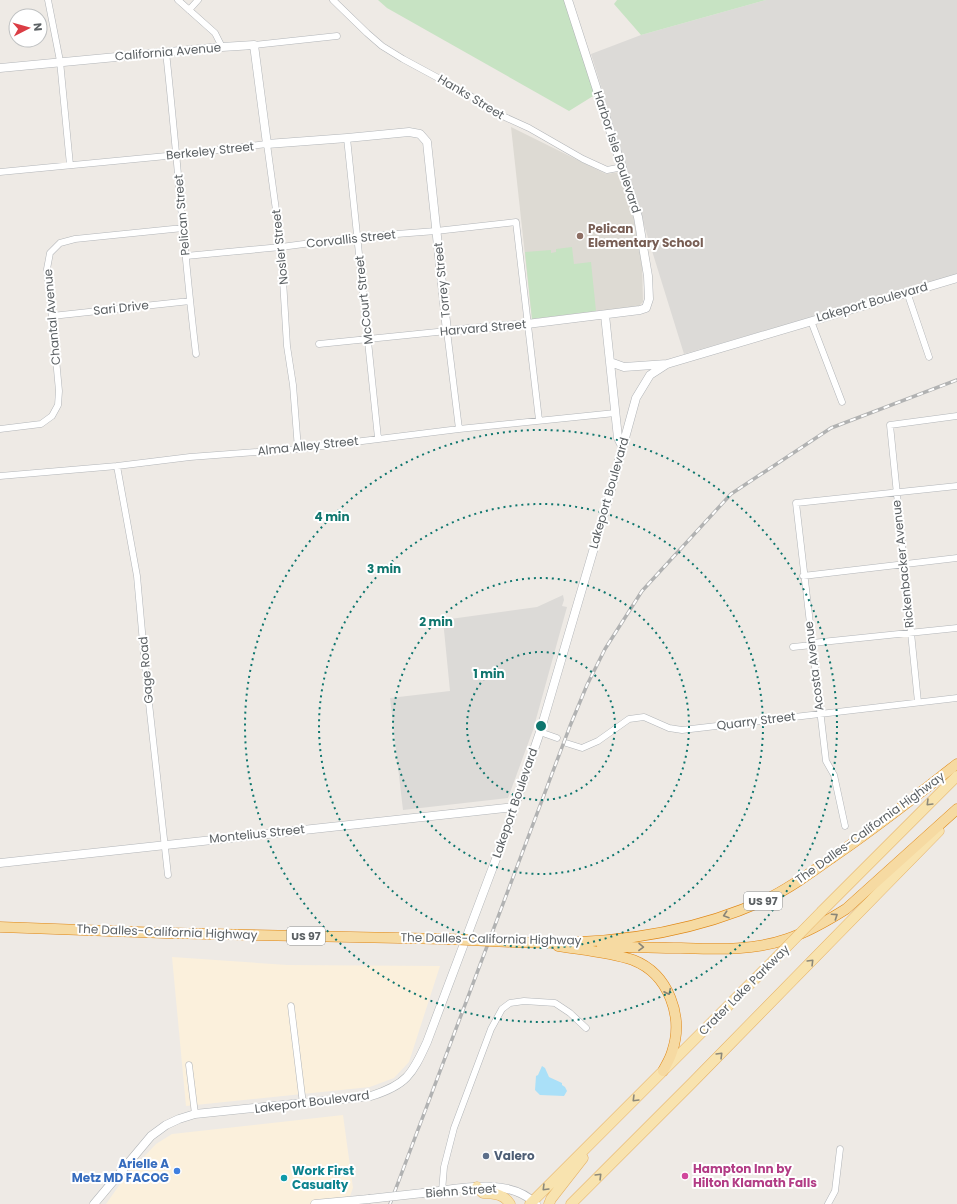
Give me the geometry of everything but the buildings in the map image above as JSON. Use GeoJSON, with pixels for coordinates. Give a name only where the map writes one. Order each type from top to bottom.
{"type":"FeatureCollection","features":[{"type":"Feature","properties":{"kind":"highway","name":"The Dalles-California Highway"},"geometry":{"type":"LineString","coordinates":[[0,927],[165,933],[447,939],[532,943],[606,940],[647,936],[700,924],[768,899],[805,877],[907,804],[957,764]]}},
{"type":"Feature","properties":{"kind":"highway","name":"US 97"},"geometry":{"type":"LineString","coordinates":[[532,943],[721,949],[752,946],[786,940],[811,930],[831,919],[846,908],[957,811]]}},
{"type":"Feature","properties":{"kind":"highway"},"geometry":{"type":"LineString","coordinates":[[532,943],[614,955],[634,961],[650,971],[664,984],[672,999],[676,1024],[672,1052],[663,1071]]}},
{"type":"Feature","properties":{"kind":"main road","name":"Crater Lake Parkway"},"geometry":{"type":"LineString","coordinates":[[533,1203],[957,776]]}},
{"type":"Feature","properties":{"kind":"main road"},"geometry":{"type":"LineString","coordinates":[[571,1204],[692,1083],[957,811]]}},
{"type":"Feature","properties":{"kind":"main road"},"geometry":{"type":"LineString","coordinates":[[549,1204],[585,1156],[593,1141]]}},
{"type":"Feature","properties":{"kind":"main road"},"geometry":{"type":"LineString","coordinates":[[477,1187],[483,1193],[498,1194],[506,1198],[510,1204]]}},
{"type":"Feature","properties":{"kind":"street"},"geometry":{"type":"LineString","coordinates":[[48,0],[60,61],[70,165]]}},
{"type":"Feature","properties":{"kind":"street"},"geometry":{"type":"LineString","coordinates":[[178,0],[215,33],[222,46]]}},
{"type":"Feature","properties":{"kind":"street"},"geometry":{"type":"LineString","coordinates":[[189,10],[198,0]]}},
{"type":"Feature","properties":{"kind":"street","name":"Hanks Street"},"geometry":{"type":"LineString","coordinates":[[333,0],[382,46],[403,59],[466,93],[496,112],[529,128],[583,160],[607,170],[623,168]]}},
{"type":"Feature","properties":{"kind":"street","name":"Harbor Isle Boulevard"},"geometry":{"type":"LineString","coordinates":[[568,0],[638,217],[647,269],[649,299],[646,308]]}},
{"type":"Feature","properties":{"kind":"street","name":"California Avenue"},"geometry":{"type":"LineString","coordinates":[[0,68],[60,61],[222,46],[254,45],[337,36]]}},
{"type":"Feature","properties":{"kind":"street","name":"Nosler Street"},"geometry":{"type":"LineString","coordinates":[[254,45],[281,246],[287,346],[294,385],[298,449]]}},
{"type":"Feature","properties":{"kind":"street","name":"Pelican Street"},"geometry":{"type":"LineString","coordinates":[[166,52],[196,354]]}},
{"type":"Feature","properties":{"kind":"street","name":"Berkeley Street"},"geometry":{"type":"LineString","coordinates":[[0,172],[177,155],[267,144],[410,132],[420,134]]}},
{"type":"Feature","properties":{"kind":"street","name":"Torrey Street"},"geometry":{"type":"LineString","coordinates":[[420,134],[427,142],[459,429]]}},
{"type":"Feature","properties":{"kind":"street","name":"McCourt Street"},"geometry":{"type":"LineString","coordinates":[[347,138],[378,438]]}},
{"type":"Feature","properties":{"kind":"street","name":"Corvallis Street"},"geometry":{"type":"LineString","coordinates":[[186,256],[357,237],[436,231],[516,222],[527,324]]}},
{"type":"Feature","properties":{"kind":"street","name":"Chantal Avenue"},"geometry":{"type":"LineString","coordinates":[[0,429],[41,424],[52,416],[58,405],[52,316],[46,269],[50,253],[60,242],[75,239],[183,228]]}},
{"type":"Feature","properties":{"kind":"street","name":"Lakeport Boulevard"},"geometry":{"type":"LineString","coordinates":[[94,1204],[151,1136],[166,1125],[195,1114],[371,1096],[390,1090],[405,1080],[417,1064],[444,999],[540,732],[602,522],[636,398],[650,375],[667,364],[957,278]]}},
{"type":"Feature","properties":{"kind":"street"},"geometry":{"type":"LineString","coordinates":[[907,292],[930,357]]}},
{"type":"Feature","properties":{"kind":"street","name":"Sari Drive"},"geometry":{"type":"LineString","coordinates":[[52,316],[190,301]]}},
{"type":"Feature","properties":{"kind":"street","name":"Harvard Street"},"geometry":{"type":"LineString","coordinates":[[319,344],[527,324],[604,315],[646,308]]}},
{"type":"Feature","properties":{"kind":"street"},"geometry":{"type":"LineString","coordinates":[[604,315],[618,438],[622,446]]}},
{"type":"Feature","properties":{"kind":"street"},"geometry":{"type":"LineString","coordinates":[[811,321],[842,402]]}},
{"type":"Feature","properties":{"kind":"street"},"geometry":{"type":"LineString","coordinates":[[527,324],[539,420]]}},
{"type":"Feature","properties":{"kind":"street"},"geometry":{"type":"LineString","coordinates":[[610,362],[624,368],[667,364]]}},
{"type":"Feature","properties":{"kind":"street","name":"Alma Alley Street"},"geometry":{"type":"LineString","coordinates":[[0,476],[117,466],[190,457],[298,449],[378,438],[615,413]]}},
{"type":"Feature","properties":{"kind":"street","name":"Rickenbacker Avenue"},"geometry":{"type":"LineString","coordinates":[[918,702],[890,425],[957,416]]}},
{"type":"Feature","properties":{"kind":"street","name":"Gage Road"},"geometry":{"type":"LineString","coordinates":[[117,466],[137,576],[168,875]]}},
{"type":"Feature","properties":{"kind":"street"},"geometry":{"type":"LineString","coordinates":[[896,493],[957,486]]}},
{"type":"Feature","properties":{"kind":"street","name":"Acosta Avenue"},"geometry":{"type":"LineString","coordinates":[[845,826],[834,775],[826,761],[803,576],[796,504],[896,493]]}},
{"type":"Feature","properties":{"kind":"street"},"geometry":{"type":"LineString","coordinates":[[803,576],[957,558]]}},
{"type":"Feature","properties":{"kind":"street"},"geometry":{"type":"LineString","coordinates":[[793,647],[957,628]]}},
{"type":"Feature","properties":{"kind":"street","name":"Quarry Street"},"geometry":{"type":"LineString","coordinates":[[566,743],[582,748],[598,741],[630,719],[644,717],[669,728],[682,730],[957,698]]}},
{"type":"Feature","properties":{"kind":"street"},"geometry":{"type":"LineString","coordinates":[[540,732],[557,738]]}},
{"type":"Feature","properties":{"kind":"street","name":"Montelius Street"},"geometry":{"type":"LineString","coordinates":[[0,863],[514,807]]}},
{"type":"Feature","properties":{"kind":"street"},"geometry":{"type":"LineString","coordinates":[[442,1191],[444,1167],[454,1128],[491,1029],[502,1009],[510,1002],[524,1001],[555,1003],[570,1013],[586,1028]]}},
{"type":"Feature","properties":{"kind":"street"},"geometry":{"type":"LineString","coordinates":[[291,1006],[303,1104]]}},
{"type":"Feature","properties":{"kind":"street"},"geometry":{"type":"LineString","coordinates":[[190,1065],[195,1114]]}},
{"type":"Feature","properties":{"kind":"street"},"geometry":{"type":"LineString","coordinates":[[828,1204],[835,1191],[840,1149]]}},
{"type":"Feature","properties":{"kind":"street","name":"Biehn Street"},"geometry":{"type":"LineString","coordinates":[[315,1204],[477,1187],[507,1188],[521,1193],[533,1203]]}},
{"type":"Feature","properties":{"kind":"shaded area"},"geometry":{"type":"Polygon","coordinates":[[[766,0],[957,0],[957,275],[684,354],[591,54],[641,35],[766,0]]]}},
{"type":"Feature","properties":{"kind":"shaded area","name":"Pelican Elementary School"},"geometry":{"type":"Polygon","coordinates":[[[511,127],[606,174],[620,172],[634,219],[642,266],[643,302],[639,306],[532,319],[511,127]]]}},
{"type":"Feature","properties":{"kind":"shaded area"},"geometry":{"type":"Polygon","coordinates":[[[563,595],[564,600],[562,606],[567,607],[533,730],[508,798],[403,810],[390,698],[450,691],[443,620],[537,607],[563,595]]]}},
{"type":"Feature","properties":{"kind":"shaded area"},"geometry":{"type":"Polygon","coordinates":[[[172,957],[287,965],[440,966],[409,1062],[394,1078],[370,1087],[186,1106],[172,957]]]}},
{"type":"Feature","properties":{"kind":"shaded area"},"geometry":{"type":"Polygon","coordinates":[[[343,1115],[353,1188],[347,1204],[106,1204],[125,1177],[156,1144],[172,1134],[343,1115]]]}},
{"type":"Feature","properties":{"kind":"green space"},"geometry":{"type":"Polygon","coordinates":[[[378,0],[568,0],[598,93],[569,111],[387,8],[378,0]]]}},
{"type":"Feature","properties":{"kind":"green space"},"geometry":{"type":"Polygon","coordinates":[[[617,0],[766,0],[641,35],[614,4],[617,0]]]}},
{"type":"Feature","properties":{"kind":"green space"},"geometry":{"type":"Polygon","coordinates":[[[572,247],[574,264],[591,262],[596,311],[532,319],[525,252],[551,250],[551,253],[556,252],[556,249],[572,247]]]}},
{"type":"Feature","properties":{"kind":"water"},"geometry":{"type":"Polygon","coordinates":[[[542,1066],[545,1068],[549,1077],[562,1083],[565,1087],[567,1091],[564,1096],[540,1095],[535,1090],[536,1076],[538,1075],[542,1066]]]}},
{"type":"Feature","properties":{"kind":"railway"},"geometry":{"type":"LineString","coordinates":[[390,1204],[570,726],[587,685],[605,649],[642,591],[731,494],[831,428],[957,380]]}},
{"type":"Feature","properties":{"kind":"place","name":"Pelican Elementary School"},"geometry":{"type":"Point","coordinates":[580,236]}},
{"type":"Feature","properties":{"kind":"place","name":"Valero"},"geometry":{"type":"Point","coordinates":[486,1156]}},
{"type":"Feature","properties":{"kind":"place","name":"Arielle A Metz MD FACOG"},"geometry":{"type":"Point","coordinates":[177,1171]}},
{"type":"Feature","properties":{"kind":"place","name":"Hampton Inn by Hilton Klamath Falls"},"geometry":{"type":"Point","coordinates":[685,1176]}},
{"type":"Feature","properties":{"kind":"place","name":"Work First Casualty"},"geometry":{"type":"Point","coordinates":[284,1178]}}]}
